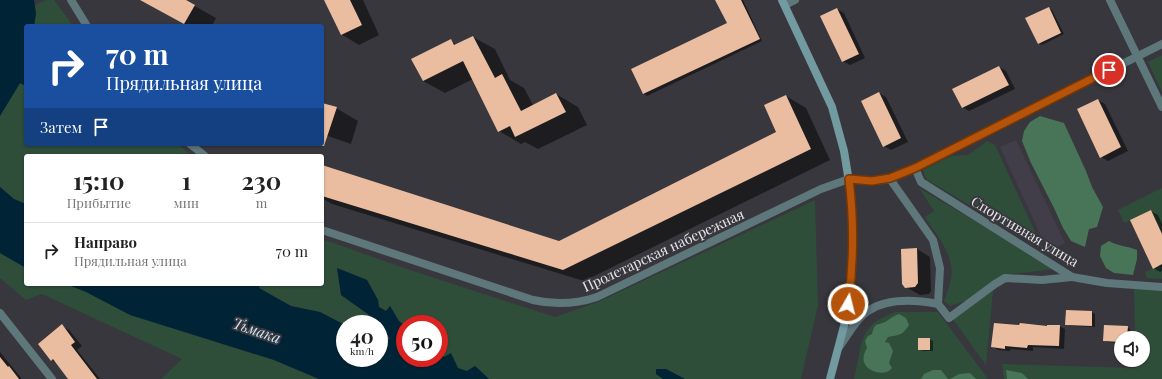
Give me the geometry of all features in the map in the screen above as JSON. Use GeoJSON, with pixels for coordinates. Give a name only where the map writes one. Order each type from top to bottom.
{"type":"FeatureCollection","features":[{"type":"Feature","properties":{"kind":"main road"},"geometry":{"type":"LineString","coordinates":[[784,3],[832,107],[842,140],[849,179],[853,223],[852,260],[847,311],[830,379]]}},
{"type":"Feature","properties":{"kind":"street"},"geometry":{"type":"LineString","coordinates":[[71,0],[86,24]]}},
{"type":"Feature","properties":{"kind":"street"},"geometry":{"type":"LineString","coordinates":[[784,3],[795,0]]}},
{"type":"Feature","properties":{"kind":"street"},"geometry":{"type":"LineString","coordinates":[[1110,0],[1162,107]]}},
{"type":"Feature","properties":{"kind":"street"},"geometry":{"type":"LineString","coordinates":[[849,179],[872,181],[890,178],[915,168],[1162,44]]}},
{"type":"Feature","properties":{"kind":"street"},"geometry":{"type":"LineString","coordinates":[[192,146],[202,154]]}},
{"type":"Feature","properties":{"kind":"street","name":"Спортивная улица"},"geometry":{"type":"LineString","coordinates":[[915,168],[921,182],[1072,277],[1107,283],[1162,287]]}},
{"type":"Feature","properties":{"kind":"street"},"geometry":{"type":"LineString","coordinates":[[890,178],[933,240],[940,268],[938,304]]}},
{"type":"Feature","properties":{"kind":"street","name":"Пролетарская набережная"},"geometry":{"type":"LineString","coordinates":[[324,231],[533,300],[552,303],[571,303],[597,297],[818,191],[849,179]]}},
{"type":"Feature","properties":{"kind":"street"},"geometry":{"type":"LineString","coordinates":[[839,347],[855,324],[868,311],[878,305],[897,302],[926,301],[938,304],[949,318],[1005,278],[1042,280],[1072,277]]}},
{"type":"Feature","properties":{"kind":"street"},"geometry":{"type":"LineString","coordinates":[[0,313],[52,379]]}},
{"type":"Feature","properties":{"kind":"shaded area"},"geometry":{"type":"Polygon","coordinates":[[[1016,140],[1065,243],[1048,251],[1000,147],[1016,140]]]}},
{"type":"Feature","properties":{"kind":"green space"},"geometry":{"type":"Polygon","coordinates":[[[46,0],[54,0],[72,24],[34,24],[36,14],[35,5],[46,0]]]}},
{"type":"Feature","properties":{"kind":"green space"},"geometry":{"type":"Polygon","coordinates":[[[1162,55],[1162,92],[1148,62],[1162,55]]]}},
{"type":"Feature","properties":{"kind":"green space"},"geometry":{"type":"Polygon","coordinates":[[[20,83],[24,85],[24,146],[181,146],[189,154],[24,154],[24,203],[14,199],[0,187],[0,116],[20,83]]]}},
{"type":"Feature","properties":{"kind":"green space"},"geometry":{"type":"Polygon","coordinates":[[[1040,116],[1064,123],[1092,187],[1103,207],[1097,227],[1089,229],[1085,247],[1071,241],[1063,228],[1031,163],[1022,141],[1024,131],[1030,122],[1040,116]]]}},
{"type":"Feature","properties":{"kind":"green space"},"geometry":{"type":"Polygon","coordinates":[[[987,141],[995,145],[1043,249],[926,179],[923,170],[951,156],[968,155],[987,141]]]}},
{"type":"Feature","properties":{"kind":"green space"},"geometry":{"type":"Polygon","coordinates":[[[919,188],[1056,269],[1003,275],[968,300],[950,306],[944,301],[951,279],[952,270],[948,254],[925,217],[934,211],[919,188]]]}},
{"type":"Feature","properties":{"kind":"green space"},"geometry":{"type":"Polygon","coordinates":[[[1162,188],[1162,234],[1151,210],[1124,223],[1118,210],[1162,188]]]}},
{"type":"Feature","properties":{"kind":"green space"},"geometry":{"type":"Polygon","coordinates":[[[815,200],[818,305],[801,379],[685,379],[666,369],[657,369],[656,374],[663,379],[489,379],[475,366],[467,371],[457,368],[448,360],[448,315],[396,316],[390,306],[386,311],[379,307],[378,300],[367,280],[337,268],[341,295],[369,315],[336,315],[336,320],[320,312],[291,306],[259,288],[260,286],[324,286],[324,240],[410,270],[555,317],[598,302],[815,200]]]}},
{"type":"Feature","properties":{"kind":"green space"},"geometry":{"type":"Polygon","coordinates":[[[1109,241],[1137,250],[1137,259],[1133,275],[1114,273],[1106,268],[1100,256],[1101,246],[1109,241]]]}},
{"type":"Feature","properties":{"kind":"green space"},"geometry":{"type":"Polygon","coordinates":[[[0,253],[24,267],[24,286],[71,286],[274,360],[319,379],[161,379],[182,359],[42,294],[26,300],[0,278],[0,253]]]}},
{"type":"Feature","properties":{"kind":"green space"},"geometry":{"type":"Polygon","coordinates":[[[1162,264],[1162,279],[1147,278],[1145,272],[1162,264]]]}},
{"type":"Feature","properties":{"kind":"green space"},"geometry":{"type":"Polygon","coordinates":[[[1134,287],[1162,287],[1162,379],[1004,379],[1002,364],[1136,368],[1150,367],[1150,331],[1135,331],[1134,287]]]}},
{"type":"Feature","properties":{"kind":"green space"},"geometry":{"type":"Polygon","coordinates":[[[993,291],[986,365],[952,318],[993,291]]]}},
{"type":"Feature","properties":{"kind":"green space"},"geometry":{"type":"Polygon","coordinates":[[[896,312],[938,312],[988,379],[854,379],[861,346],[868,330],[874,323],[883,317],[896,312]]]}},
{"type":"Feature","properties":{"kind":"green space"},"geometry":{"type":"Polygon","coordinates":[[[899,314],[906,318],[909,325],[903,333],[888,337],[885,342],[889,343],[893,351],[889,363],[892,368],[883,373],[872,370],[867,367],[864,362],[864,356],[867,348],[865,341],[868,336],[872,334],[876,325],[899,314]]]}},
{"type":"Feature","properties":{"kind":"green space"},"geometry":{"type":"Polygon","coordinates":[[[933,370],[941,370],[948,379],[921,379],[924,374],[933,370]]]}},
{"type":"Feature","properties":{"kind":"green space"},"geometry":{"type":"Polygon","coordinates":[[[1006,370],[1022,373],[1028,379],[1007,379],[1006,370]]]}},
{"type":"Feature","properties":{"kind":"green space"},"geometry":{"type":"Polygon","coordinates":[[[970,373],[976,379],[950,379],[959,374],[970,373]]]}},
{"type":"Feature","properties":{"kind":"water"},"geometry":{"type":"Polygon","coordinates":[[[0,0],[34,0],[36,14],[34,24],[24,24],[24,85],[20,83],[0,116],[0,0]]]}},
{"type":"Feature","properties":{"kind":"water"},"geometry":{"type":"Polygon","coordinates":[[[0,187],[14,199],[24,203],[24,267],[0,253],[0,187]]]}},
{"type":"Feature","properties":{"kind":"water","name":"Тьмака"},"geometry":{"type":"Polygon","coordinates":[[[337,268],[367,280],[378,300],[379,307],[386,311],[390,306],[396,316],[396,367],[448,367],[448,355],[451,353],[458,368],[467,371],[475,366],[489,379],[319,379],[274,360],[130,315],[86,292],[71,286],[260,286],[259,288],[291,306],[320,312],[336,320],[336,367],[388,367],[388,340],[390,339],[388,336],[388,315],[369,315],[341,295],[337,268]]]}},
{"type":"Feature","properties":{"kind":"water"},"geometry":{"type":"Polygon","coordinates":[[[656,369],[666,369],[685,379],[663,379],[656,374],[656,369]]]}},
{"type":"Feature","properties":{"kind":"building"},"geometry":{"type":"Polygon","coordinates":[[[140,0],[186,0],[195,5],[184,24],[140,0]]]}},
{"type":"Feature","properties":{"kind":"building"},"geometry":{"type":"Polygon","coordinates":[[[324,0],[350,0],[362,25],[341,35],[324,0]]]}},
{"type":"Feature","properties":{"kind":"building"},"geometry":{"type":"Polygon","coordinates":[[[715,0],[741,0],[760,39],[643,94],[631,69],[727,23],[715,0]]]}},
{"type":"Feature","properties":{"kind":"building"},"geometry":{"type":"Polygon","coordinates":[[[1049,7],[1061,33],[1038,44],[1025,18],[1049,7]]]}},
{"type":"Feature","properties":{"kind":"building"},"geometry":{"type":"Polygon","coordinates":[[[837,8],[859,54],[842,62],[820,16],[837,8]]]}},
{"type":"Feature","properties":{"kind":"building"},"geometry":{"type":"Polygon","coordinates":[[[473,36],[495,78],[502,74],[521,111],[556,93],[566,112],[515,137],[510,126],[498,132],[463,61],[423,81],[411,59],[451,39],[454,45],[473,36]]]}},
{"type":"Feature","properties":{"kind":"building"},"geometry":{"type":"Polygon","coordinates":[[[999,66],[1009,85],[962,108],[952,89],[999,66]]]}},
{"type":"Feature","properties":{"kind":"building"},"geometry":{"type":"Polygon","coordinates":[[[879,92],[901,138],[883,147],[861,101],[879,92]]]}},
{"type":"Feature","properties":{"kind":"building"},"geometry":{"type":"Polygon","coordinates":[[[786,95],[811,149],[563,270],[324,197],[324,166],[559,241],[776,132],[764,105],[786,95]]]}},
{"type":"Feature","properties":{"kind":"building"},"geometry":{"type":"Polygon","coordinates":[[[1098,99],[1121,147],[1100,158],[1077,109],[1098,99]]]}},
{"type":"Feature","properties":{"kind":"building"},"geometry":{"type":"Polygon","coordinates":[[[324,104],[337,107],[324,146],[324,104]]]}},
{"type":"Feature","properties":{"kind":"building"},"geometry":{"type":"Polygon","coordinates":[[[1151,210],[1162,234],[1162,264],[1153,269],[1130,220],[1151,210]]]}},
{"type":"Feature","properties":{"kind":"building"},"geometry":{"type":"Polygon","coordinates":[[[917,248],[918,283],[915,287],[905,288],[902,284],[901,249],[917,248]]]}},
{"type":"Feature","properties":{"kind":"building"},"geometry":{"type":"Polygon","coordinates":[[[1066,310],[1092,311],[1092,326],[1065,325],[1066,310]]]}},
{"type":"Feature","properties":{"kind":"building"},"geometry":{"type":"Polygon","coordinates":[[[994,323],[1019,325],[1020,323],[1047,326],[1060,325],[1059,346],[1028,345],[1027,348],[1005,346],[1005,349],[991,347],[994,323]]]}},
{"type":"Feature","properties":{"kind":"building"},"geometry":{"type":"Polygon","coordinates":[[[62,324],[75,342],[71,345],[97,379],[68,379],[53,359],[51,361],[38,344],[62,324]]]}},
{"type":"Feature","properties":{"kind":"building"},"geometry":{"type":"Polygon","coordinates":[[[1104,325],[1128,326],[1128,331],[1114,331],[1114,342],[1103,341],[1104,325]]]}},
{"type":"Feature","properties":{"kind":"building"},"geometry":{"type":"Polygon","coordinates":[[[918,338],[930,338],[930,350],[918,350],[918,338]]]}},
{"type":"Feature","properties":{"kind":"building"},"geometry":{"type":"Polygon","coordinates":[[[0,357],[8,367],[9,366],[19,379],[0,379],[0,357]]]}},
{"type":"Feature","properties":{"kind":"route"},"geometry":{"type":"LineString","coordinates":[[848,304],[853,245],[852,208],[849,179],[872,181],[890,178],[915,168],[1109,70]]}}]}
